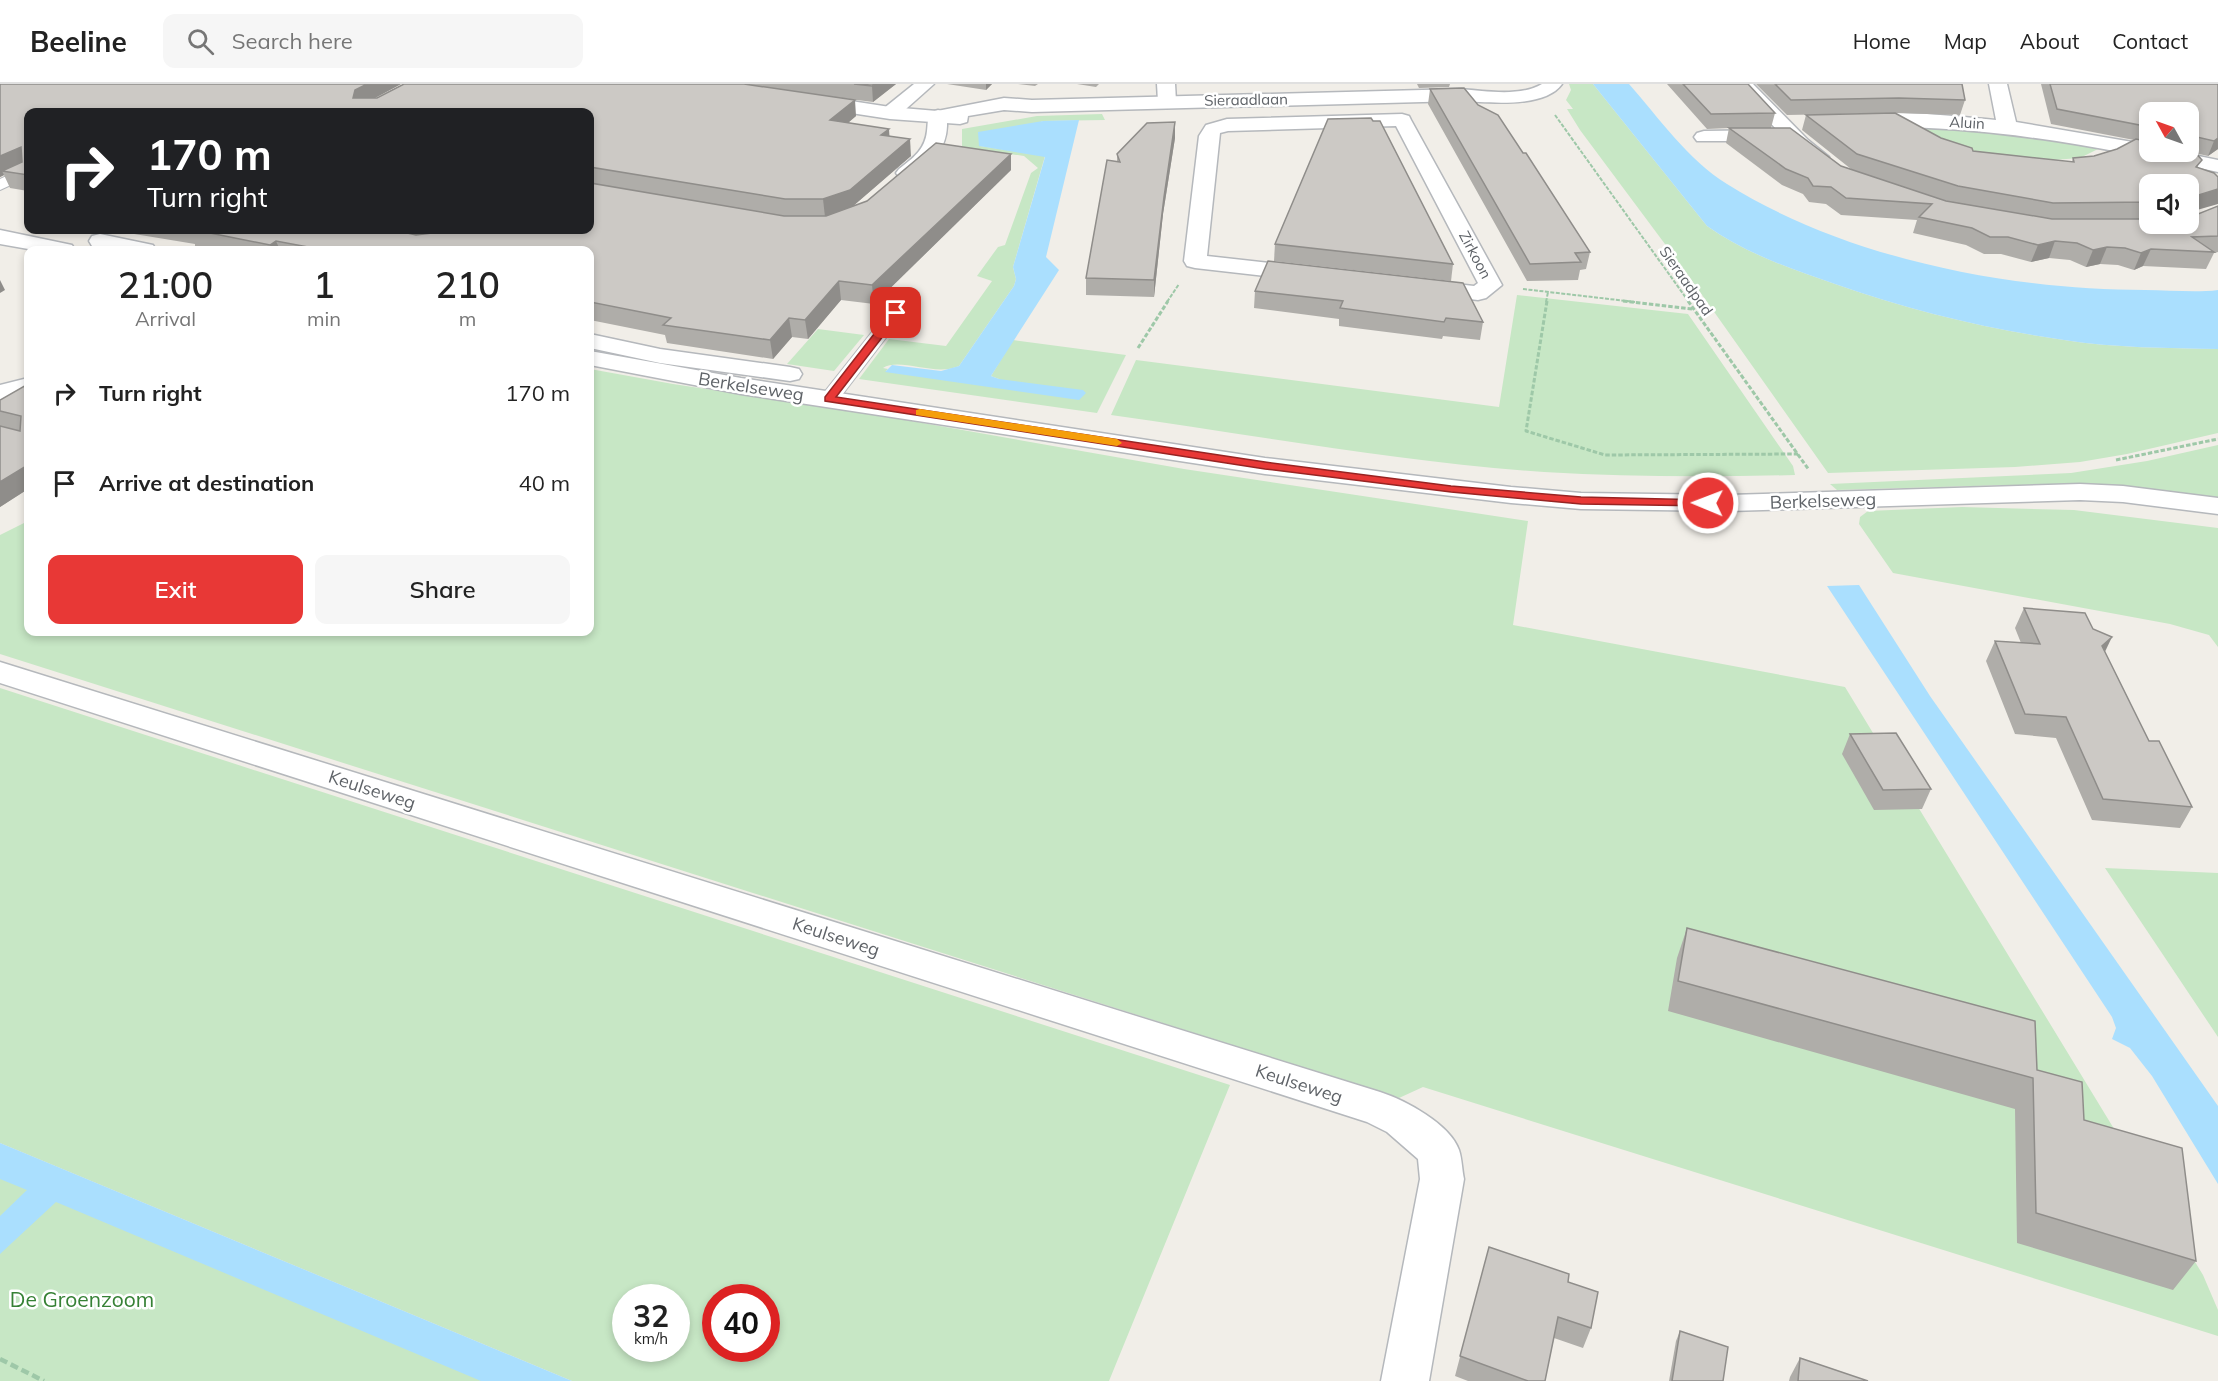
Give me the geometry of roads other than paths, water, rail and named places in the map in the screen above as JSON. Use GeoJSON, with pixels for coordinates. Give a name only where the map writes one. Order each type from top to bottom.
{"type":"FeatureCollection","features":[{"type":"Feature","properties":{"kind":"street"},"geometry":{"type":"LineString","coordinates":[[890,113],[925,84]]}},
{"type":"Feature","properties":{"kind":"street","name":"Sieraadlaan"},"geometry":{"type":"LineString","coordinates":[[1461,95],[1511,86],[1511,84]]}},
{"type":"Feature","properties":{"kind":"street"},"geometry":{"type":"LineString","coordinates":[[1743,84],[1793,127],[1802,144],[1836,169]]}},
{"type":"Feature","properties":{"kind":"street"},"geometry":{"type":"LineString","coordinates":[[1998,84],[2007,125]]}},
{"type":"Feature","properties":{"kind":"street","name":"Sieraadlaan"},"geometry":{"type":"LineString","coordinates":[[789,98],[890,113],[968,118],[1032,106],[1167,92],[1247,100],[1461,95],[1500,97],[1547,89]]}},
{"type":"Feature","properties":{"kind":"street"},"geometry":{"type":"LineString","coordinates":[[1247,100],[1257,123]]}},
{"type":"Feature","properties":{"kind":"street"},"geometry":{"type":"LineString","coordinates":[[895,182],[934,149],[937,143],[938,116]]}},
{"type":"Feature","properties":{"kind":"street","name":"Zirkoon"},"geometry":{"type":"LineString","coordinates":[[1402,120],[1491,285],[1478,293],[1195,261],[1209,136],[1213,129],[1227,125],[1257,123],[1402,120]]}},
{"type":"Feature","properties":{"kind":"street"},"geometry":{"type":"LineString","coordinates":[[1894,120],[1933,141]]}},
{"type":"Feature","properties":{"kind":"street","name":"Aluin"},"geometry":{"type":"LineString","coordinates":[[1847,121],[1894,120],[2007,125],[2052,131],[2139,149]]}},
{"type":"Feature","properties":{"kind":"street"},"geometry":{"type":"LineString","coordinates":[[1704,137],[1793,127]]}},
{"type":"Feature","properties":{"kind":"street"},"geometry":{"type":"LineString","coordinates":[[2099,160],[2108,158],[2126,146]]}},
{"type":"Feature","properties":{"kind":"street","name":"Aluin"},"geometry":{"type":"LineString","coordinates":[[2199,162],[2218,166]]}},
{"type":"Feature","properties":{"kind":"street"},"geometry":{"type":"LineString","coordinates":[[0,237],[44,246]]}},
{"type":"Feature","properties":{"kind":"street"},"geometry":{"type":"LineString","coordinates":[[100,241],[125,246]]}},
{"type":"Feature","properties":{"kind":"street","name":"Berkelseweg"},"geometry":{"type":"LineString","coordinates":[[594,342],[660,356],[790,374]]}},
{"type":"Feature","properties":{"kind":"street","name":"Berkelseweg"},"geometry":{"type":"LineString","coordinates":[[594,359],[829,399],[1265,465],[1511,495],[1581,501],[1729,503],[2079,492],[2122,494],[2218,506]]}},
{"type":"Feature","properties":{"kind":"street"},"geometry":{"type":"LineString","coordinates":[[0,393],[24,387]]}},
{"type":"Feature","properties":{"kind":"street","name":"Berkelseweg"},"geometry":{"type":"LineString","coordinates":[[1950,497],[2087,506],[2218,525]]}},
{"type":"Feature","properties":{"kind":"street","name":"Keulseweg"},"geometry":{"type":"LineString","coordinates":[[0,672],[1380,1109],[1422,1136],[1438,1151],[1442,1179],[1405,1381]]}},
{"type":"Feature","properties":{"kind":"lane"},"geometry":{"type":"LineString","coordinates":[[0,186],[24,173]]}},
{"type":"Feature","properties":{"kind":"lane"},"geometry":{"type":"LineString","coordinates":[[829,399],[896,313]]}},
{"type":"Feature","properties":{"kind":"water"},"geometry":{"type":"Polygon","coordinates":[[[1593,84],[1629,84],[1687,151],[1727,184],[1773,210],[1823,232],[1875,250],[1929,265],[2038,284],[2093,288],[2218,290],[2218,349],[2102,345],[2006,330],[1948,318],[1891,302],[1769,260],[1707,226],[1593,84]]]}},
{"type":"Feature","properties":{"kind":"water"},"geometry":{"type":"Polygon","coordinates":[[[1079,120],[1046,257],[1059,270],[991,376],[1083,390],[1086,393],[1079,400],[885,372],[892,365],[941,371],[959,366],[1014,286],[1016,279],[1013,267],[1045,157],[979,146],[978,132],[1043,121],[1079,120]]]}},
{"type":"Feature","properties":{"kind":"water"},"geometry":{"type":"Polygon","coordinates":[[[1859,585],[1930,696],[2218,1106],[2218,1184],[2152,1076],[2130,1048],[2112,1039],[2116,1028],[2112,1017],[1827,586],[1859,585]]]}},
{"type":"Feature","properties":{"kind":"water"},"geometry":{"type":"Polygon","coordinates":[[[0,1143],[572,1381],[481,1381],[56,1202],[0,1254],[0,1216],[27,1190],[0,1179],[0,1143]]]}},
{"type":"Feature","properties":{"kind":"park label","name":"De Groenzoom"},"geometry":{"type":"Point","coordinates":[82,1300]}}]}
